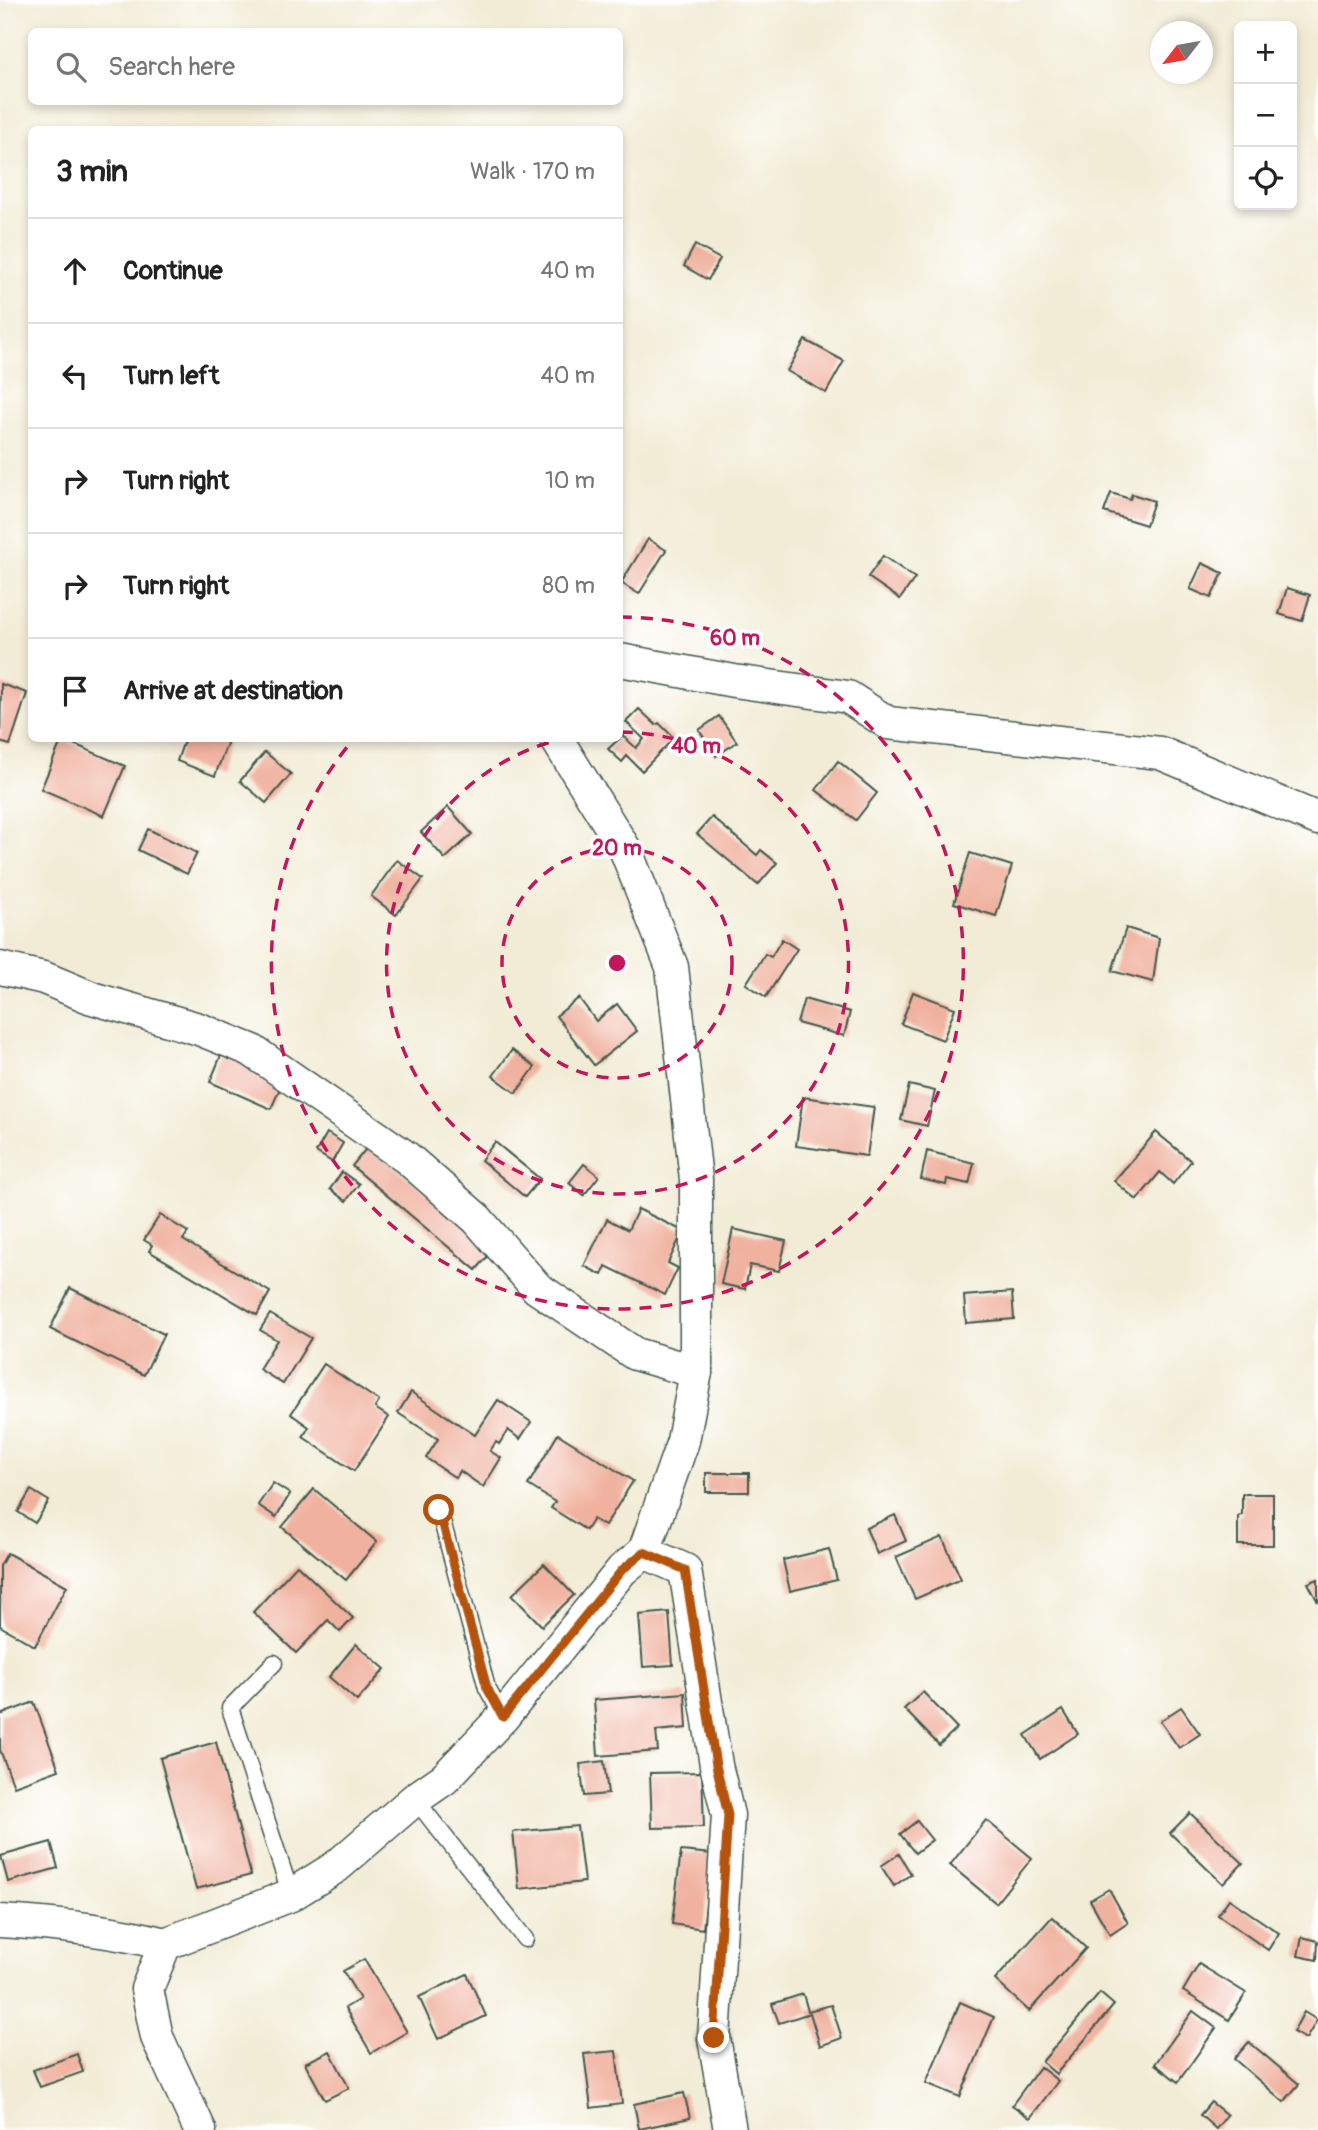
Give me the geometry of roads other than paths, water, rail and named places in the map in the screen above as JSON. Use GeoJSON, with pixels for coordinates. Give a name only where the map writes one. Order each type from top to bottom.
{"type":"FeatureCollection","features":[{"type":"Feature","properties":{"kind":"street"},"geometry":{"type":"LineString","coordinates":[[623,661],[734,681],[848,697],[888,723],[1160,753],[1318,819]]}},
{"type":"Feature","properties":{"kind":"street"},"geometry":{"type":"LineString","coordinates":[[0,1921],[40,1923],[132,1935],[165,1944],[290,1895],[336,1867],[415,1799],[444,1779],[503,1717],[622,1570],[644,1552],[683,1441],[696,1371],[696,1179],[672,967],[625,851],[558,742]]}},
{"type":"Feature","properties":{"kind":"street"},"geometry":{"type":"LineString","coordinates":[[0,968],[44,978],[92,998],[199,1029],[251,1050],[407,1158],[477,1219],[537,1288],[635,1354],[696,1371]]}},
{"type":"Feature","properties":{"kind":"street"},"geometry":{"type":"LineString","coordinates":[[644,1552],[685,1570],[716,1765],[728,1815],[714,2038],[730,2130]]}},
{"type":"Feature","properties":{"kind":"street"},"geometry":{"type":"LineString","coordinates":[[165,1944],[147,1989],[157,2037],[200,2130]]}},
{"type":"Feature","properties":{"kind":"lane"},"geometry":{"type":"LineString","coordinates":[[439,1510],[487,1688],[503,1717]]}},
{"type":"Feature","properties":{"kind":"lane"},"geometry":{"type":"LineString","coordinates":[[274,1663],[230,1708],[290,1895]]}},
{"type":"Feature","properties":{"kind":"lane"},"geometry":{"type":"LineString","coordinates":[[415,1799],[526,1939]]}}]}
